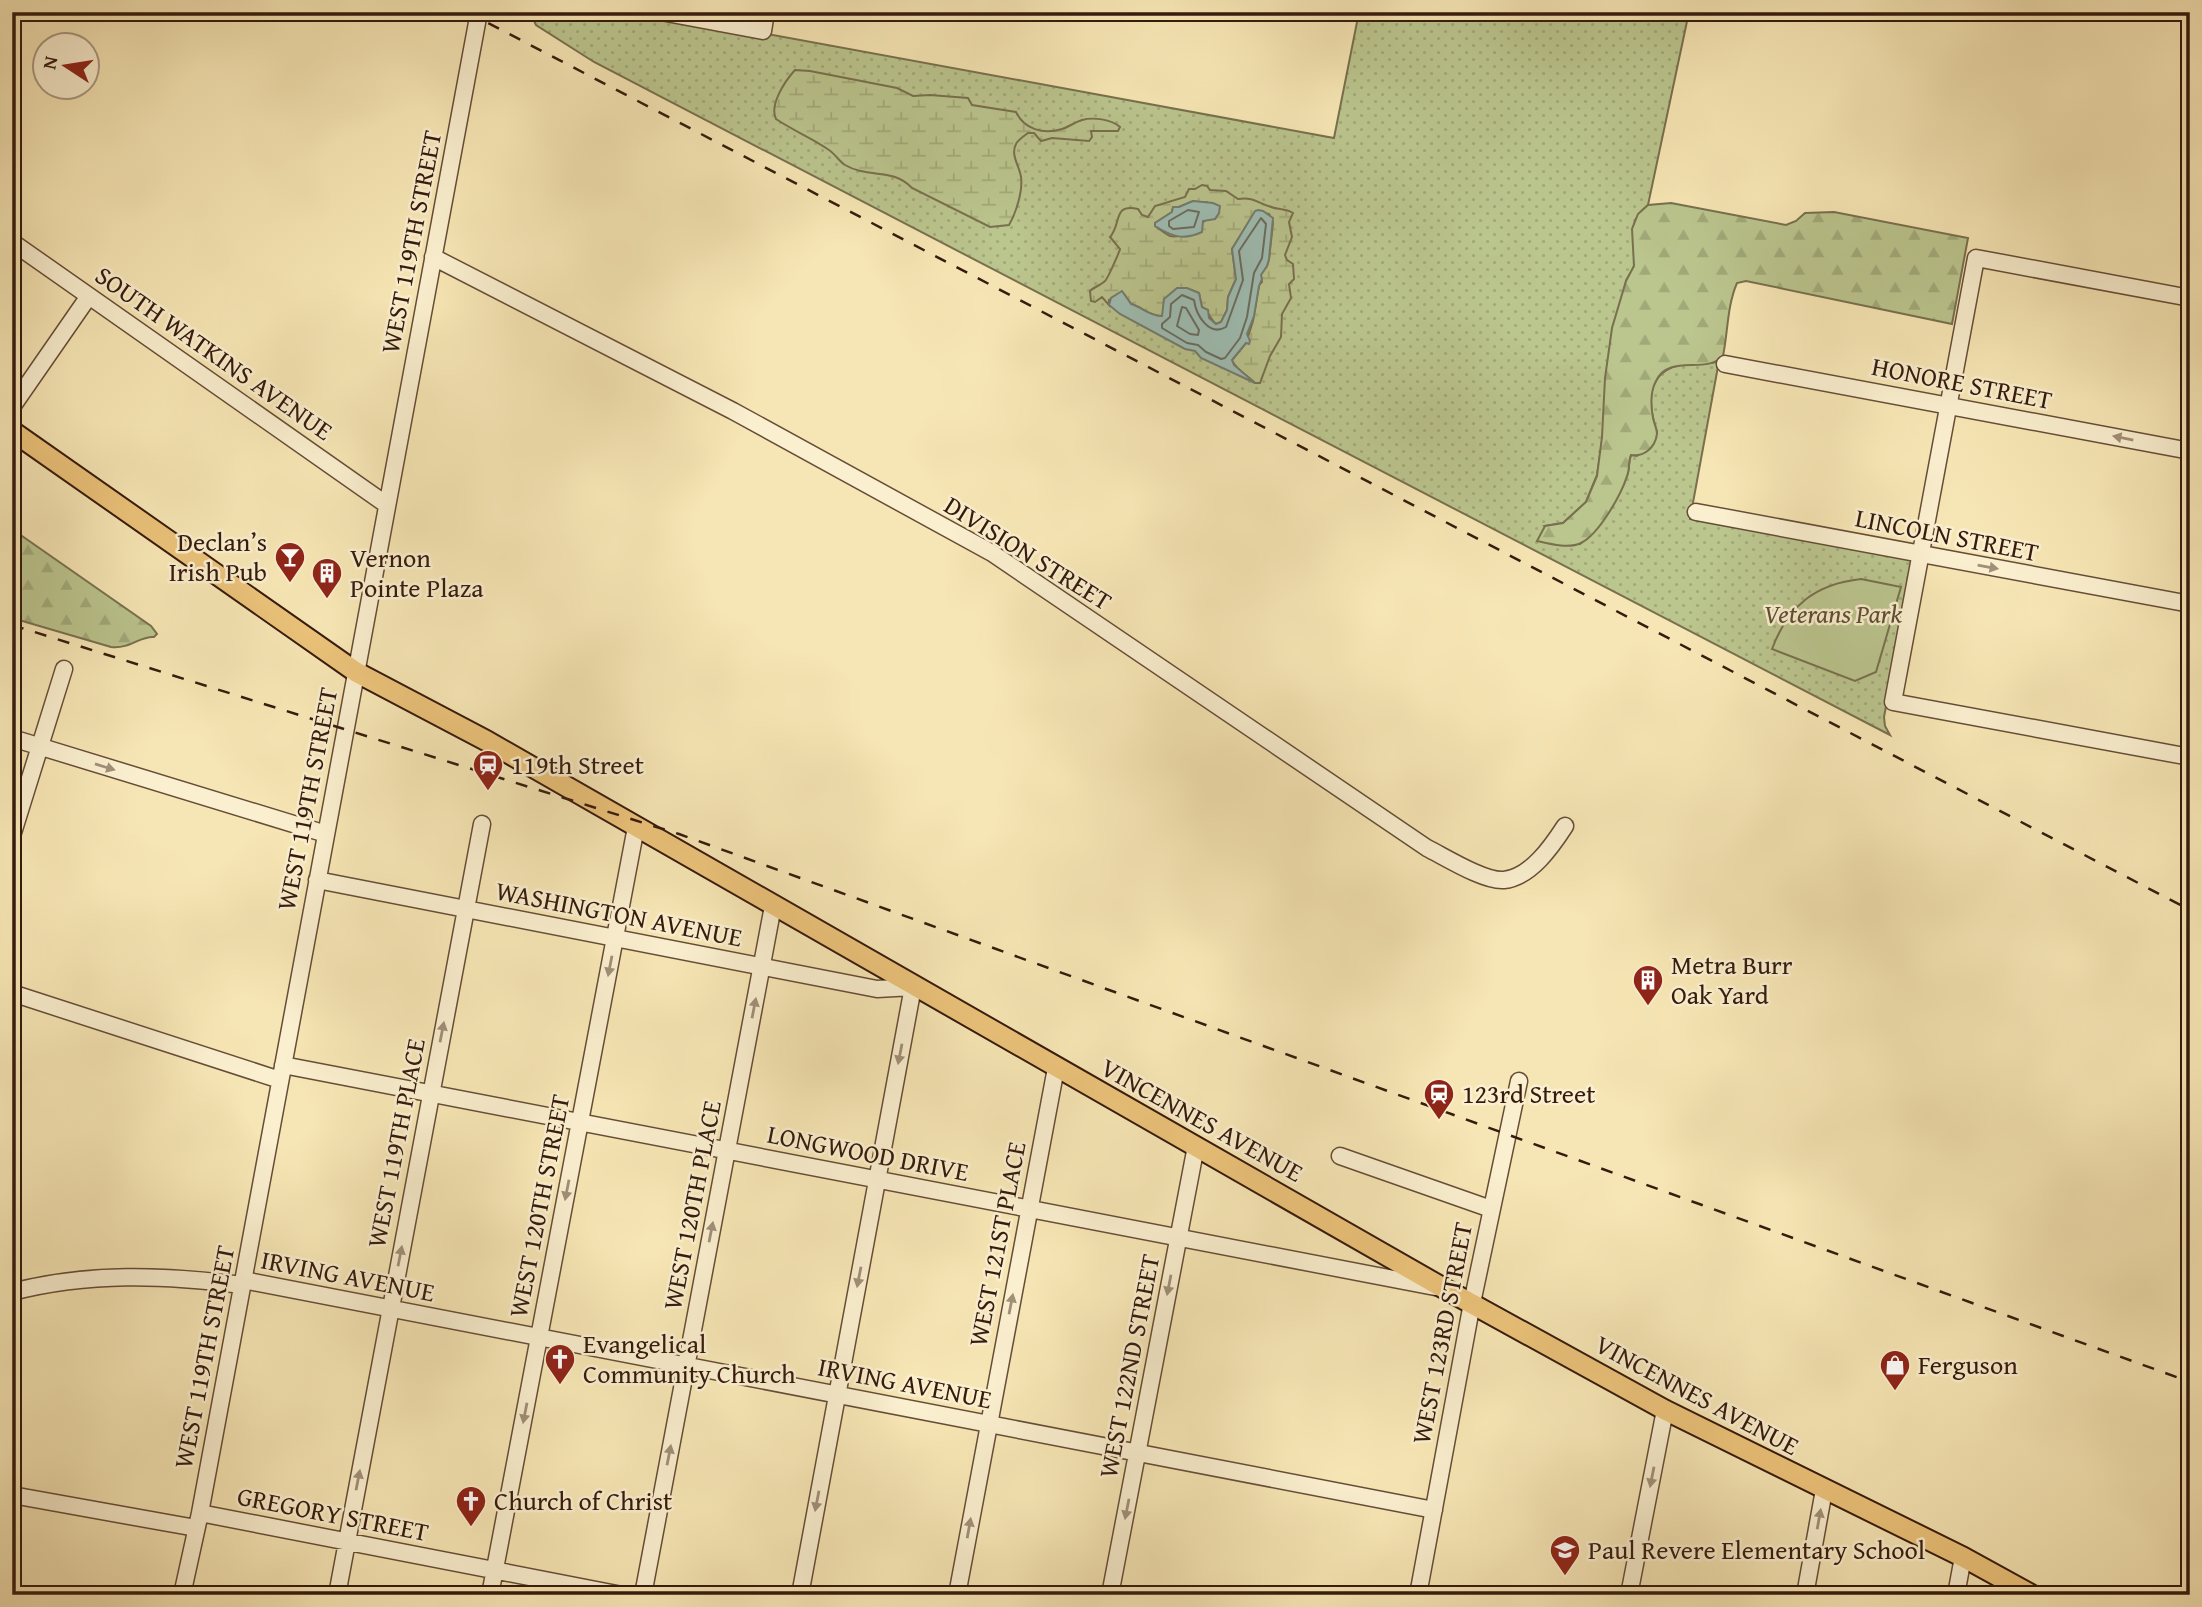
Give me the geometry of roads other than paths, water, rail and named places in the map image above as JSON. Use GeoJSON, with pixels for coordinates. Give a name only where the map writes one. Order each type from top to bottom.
{"type":"FeatureCollection","features":[{"type":"Feature","properties":{"kind":"main road","name":"VINCENNES AVENUE"},"geometry":{"type":"LineString","coordinates":[[12,431],[356,672],[475,734],[1445,1289],[1665,1410],[2032,1595]]}},
{"type":"Feature","properties":{"kind":"street","name":"WEST 119TH STREET"},"geometry":{"type":"LineString","coordinates":[[182,1595],[479,12]]}},
{"type":"Feature","properties":{"kind":"street"},"geometry":{"type":"LineString","coordinates":[[661,12],[763,31],[766,12]]}},
{"type":"Feature","properties":{"kind":"street","name":"SOUTH WATKINS AVENUE"},"geometry":{"type":"LineString","coordinates":[[12,242],[387,505]]}},
{"type":"Feature","properties":{"kind":"street","name":"DIVISION STREET"},"geometry":{"type":"LineString","coordinates":[[433,257],[733,411],[992,553],[1427,848],[1475,873],[1503,880],[1525,872],[1553,844],[1565,826]]}},
{"type":"Feature","properties":{"kind":"street"},"geometry":{"type":"LineString","coordinates":[[2190,298],[1976,258],[1893,702],[2190,757]]}},
{"type":"Feature","properties":{"kind":"street"},"geometry":{"type":"LineString","coordinates":[[12,407],[89,296]]}},
{"type":"Feature","properties":{"kind":"street","name":"HONORE STREET"},"geometry":{"type":"LineString","coordinates":[[1725,364],[2190,451]]}},
{"type":"Feature","properties":{"kind":"street","name":"LINCOLN STREET"},"geometry":{"type":"LineString","coordinates":[[1696,512],[2190,604]]}},
{"type":"Feature","properties":{"kind":"street"},"geometry":{"type":"LineString","coordinates":[[12,836],[64,669]]}},
{"type":"Feature","properties":{"kind":"street"},"geometry":{"type":"LineString","coordinates":[[12,738],[326,834]]}},
{"type":"Feature","properties":{"kind":"street","name":"WEST 119TH PLACE"},"geometry":{"type":"LineString","coordinates":[[337,1595],[482,824]]}},
{"type":"Feature","properties":{"kind":"street","name":"WEST 120TH STREET"},"geometry":{"type":"LineString","coordinates":[[490,1595],[636,827]]}},
{"type":"Feature","properties":{"kind":"street","name":"WASHINGTON AVENUE"},"geometry":{"type":"LineString","coordinates":[[317,880],[877,989],[913,986]]}},
{"type":"Feature","properties":{"kind":"street","name":"WEST 120TH PLACE"},"geometry":{"type":"LineString","coordinates":[[643,1595],[773,906]]}},
{"type":"Feature","properties":{"kind":"street"},"geometry":{"type":"LineString","coordinates":[[800,1595],[913,986]]}},
{"type":"Feature","properties":{"kind":"street","name":"LONGWOOD DRIVE"},"geometry":{"type":"LineString","coordinates":[[12,993],[282,1072],[430,1093],[1445,1289]]}},
{"type":"Feature","properties":{"kind":"street","name":"WEST 121ST PLACE"},"geometry":{"type":"LineString","coordinates":[[957,1595],[1056,1068]]}},
{"type":"Feature","properties":{"kind":"street","name":"WEST 123RD STREET"},"geometry":{"type":"LineString","coordinates":[[1418,1595],[1472,1303],[1519,1081]]}},
{"type":"Feature","properties":{"kind":"street","name":"WEST 122ND STREET"},"geometry":{"type":"LineString","coordinates":[[1110,1595],[1196,1146]]}},
{"type":"Feature","properties":{"kind":"street"},"geometry":{"type":"LineString","coordinates":[[1340,1156],[1491,1209]]}},
{"type":"Feature","properties":{"kind":"street","name":"IRVING AVENUE"},"geometry":{"type":"LineString","coordinates":[[12,1292],[75,1279],[128,1276],[242,1283],[390,1309],[1434,1510]]}},
{"type":"Feature","properties":{"kind":"street"},"geometry":{"type":"LineString","coordinates":[[1629,1595],[1665,1410]]}},
{"type":"Feature","properties":{"kind":"street"},"geometry":{"type":"LineString","coordinates":[[1805,1595],[1824,1490]]}},
{"type":"Feature","properties":{"kind":"street","name":"GREGORY STREET"},"geometry":{"type":"LineString","coordinates":[[12,1495],[347,1541],[622,1595]]}},
{"type":"Feature","properties":{"kind":"street"},"geometry":{"type":"LineString","coordinates":[[1956,1595],[1963,1558]]}},
{"type":"Feature","properties":{"kind":"water"},"geometry":{"type":"Polygon","coordinates":[[[1193,201],[1220,206],[1215,219],[1203,221],[1202,232],[1177,236],[1155,226],[1155,223],[1172,212],[1173,207],[1193,201]]]}},
{"type":"Feature","properties":{"kind":"water"},"geometry":{"type":"Polygon","coordinates":[[[1258,210],[1273,218],[1269,259],[1261,275],[1254,316],[1247,334],[1249,344],[1246,343],[1232,360],[1234,365],[1255,383],[1201,358],[1195,351],[1185,349],[1120,314],[1109,305],[1111,298],[1122,291],[1131,304],[1153,315],[1162,316],[1164,299],[1177,288],[1187,288],[1199,293],[1202,307],[1208,310],[1209,318],[1216,324],[1221,322],[1236,279],[1232,249],[1258,210]]]}},
{"type":"Feature","properties":{"kind":"railway"},"geometry":{"type":"LineString","coordinates":[[467,12],[2190,910]]}},
{"type":"Feature","properties":{"kind":"railway"},"geometry":{"type":"LineString","coordinates":[[12,625],[679,834],[2190,1382]]}},
{"type":"Feature","properties":{"kind":"place","name":"Declan’s Irish Pub"},"geometry":{"type":"Point","coordinates":[290,584]}},
{"type":"Feature","properties":{"kind":"place","name":"Vernon Pointe Plaza"},"geometry":{"type":"Point","coordinates":[327,600]}},
{"type":"Feature","properties":{"kind":"place","name":"119th Street"},"geometry":{"type":"Point","coordinates":[488,792]}},
{"type":"Feature","properties":{"kind":"place","name":"Metra Burr Oak Yard"},"geometry":{"type":"Point","coordinates":[1648,1007]}},
{"type":"Feature","properties":{"kind":"place","name":"123rd Street"},"geometry":{"type":"Point","coordinates":[1439,1121]}},
{"type":"Feature","properties":{"kind":"place","name":"Evangelical Community Church"},"geometry":{"type":"Point","coordinates":[560,1386]}},
{"type":"Feature","properties":{"kind":"place","name":"Ferguson"},"geometry":{"type":"Point","coordinates":[1895,1392]}},
{"type":"Feature","properties":{"kind":"place","name":"Church of Christ"},"geometry":{"type":"Point","coordinates":[471,1528]}},
{"type":"Feature","properties":{"kind":"place","name":"Paul Revere Elementary School"},"geometry":{"type":"Point","coordinates":[1565,1577]}},
{"type":"Feature","properties":{"kind":"park label","name":"Veterans Park"},"geometry":{"type":"Point","coordinates":[1833,614]}}]}
